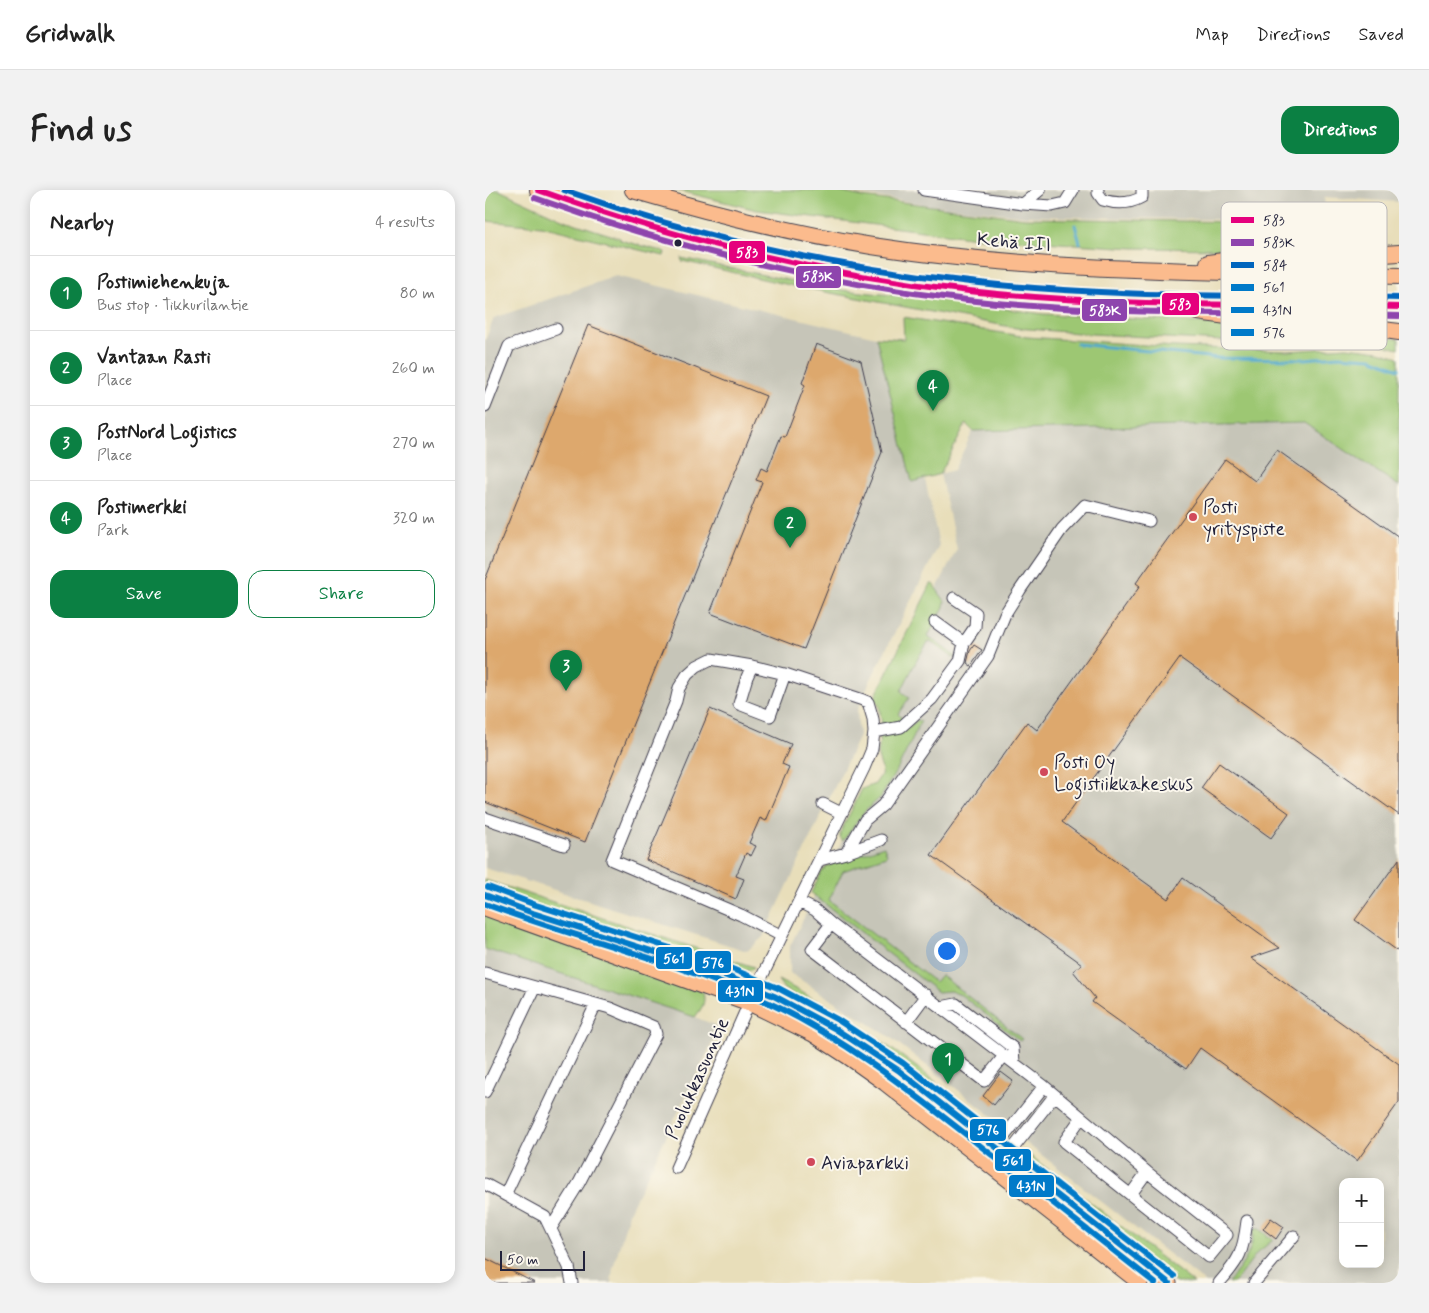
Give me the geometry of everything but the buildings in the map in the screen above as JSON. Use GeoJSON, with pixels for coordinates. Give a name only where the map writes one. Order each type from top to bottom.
{"type":"FeatureCollection","features":[{"type":"Feature","properties":{"kind":"highway"},"geometry":{"type":"LineString","coordinates":[[538,190],[628,222],[720,247],[816,267],[970,291],[1028,296],[1221,303]]}},
{"type":"Feature","properties":{"kind":"highway","name":"Kehä III"},"geometry":{"type":"LineString","coordinates":[[633,190],[708,212],[871,246],[1027,263],[1221,271]]}},
{"type":"Feature","properties":{"kind":"highway"},"geometry":{"type":"LineString","coordinates":[[1166,270],[1221,262]]}},
{"type":"Feature","properties":{"kind":"highway"},"geometry":{"type":"LineString","coordinates":[[1137,301],[1221,315]]}},
{"type":"Feature","properties":{"kind":"main road"},"geometry":{"type":"LineString","coordinates":[[485,894],[533,913],[717,972],[756,988],[834,1028],[898,1070],[1169,1283]]}},
{"type":"Feature","properties":{"kind":"main road"},"geometry":{"type":"LineString","coordinates":[[485,908],[749,1003],[813,1034],[847,1056],[991,1165],[1140,1283]]}},
{"type":"Feature","properties":{"kind":"street"},"geometry":{"type":"LineString","coordinates":[[924,190],[1023,204],[1052,206],[1065,204],[1073,190]]}},
{"type":"Feature","properties":{"kind":"street"},"geometry":{"type":"LineString","coordinates":[[1023,204],[1040,190]]}},
{"type":"Feature","properties":{"kind":"street"},"geometry":{"type":"LineString","coordinates":[[1098,190],[1103,200],[1119,203],[1137,200],[1142,197],[1142,190]]}},
{"type":"Feature","properties":{"kind":"street"},"geometry":{"type":"LineString","coordinates":[[485,407],[509,346],[555,329]]}},
{"type":"Feature","properties":{"kind":"street"},"geometry":{"type":"LineString","coordinates":[[846,853],[865,820],[883,805],[988,656],[1005,614],[1062,529],[1085,505],[1149,521]]}},
{"type":"Feature","properties":{"kind":"street"},"geometry":{"type":"LineString","coordinates":[[782,936],[741,915],[612,860],[676,701],[679,688],[687,675],[697,666],[711,659],[752,666],[785,674],[868,702],[873,719],[874,732],[901,726],[932,699],[960,661],[964,643],[975,626],[976,613],[954,598]]}},
{"type":"Feature","properties":{"kind":"street"},"geometry":{"type":"LineString","coordinates":[[935,622],[964,643]]}},
{"type":"Feature","properties":{"kind":"street"},"geometry":{"type":"LineString","coordinates":[[752,666],[739,704],[770,716],[785,674]]}},
{"type":"Feature","properties":{"kind":"street","name":"Puolukkasuontie"},"geometry":{"type":"LineString","coordinates":[[675,1168],[756,988],[820,860],[869,755],[874,732]]}},
{"type":"Feature","properties":{"kind":"street"},"geometry":{"type":"LineString","coordinates":[[823,804],[841,813]]}},
{"type":"Feature","properties":{"kind":"street"},"geometry":{"type":"LineString","coordinates":[[485,818],[563,845]]}},
{"type":"Feature","properties":{"kind":"street"},"geometry":{"type":"LineString","coordinates":[[820,860],[881,840]]}},
{"type":"Feature","properties":{"kind":"street"},"geometry":{"type":"LineString","coordinates":[[799,902],[815,910],[1044,1086],[1147,1172],[1227,1235],[1209,1257],[1064,1142],[1081,1118]]}},
{"type":"Feature","properties":{"kind":"street"},"geometry":{"type":"LineString","coordinates":[[831,924],[812,949],[984,1082],[1004,1056]]}},
{"type":"Feature","properties":{"kind":"street"},"geometry":{"type":"LineString","coordinates":[[485,973],[610,1008],[654,1027],[656,1034],[579,1183],[551,1228]]}},
{"type":"Feature","properties":{"kind":"street"},"geometry":{"type":"LineString","coordinates":[[485,1092],[535,987]]}},
{"type":"Feature","properties":{"kind":"street"},"geometry":{"type":"LineString","coordinates":[[907,1022],[926,995]]}},
{"type":"Feature","properties":{"kind":"street"},"geometry":{"type":"LineString","coordinates":[[505,1195],[595,1004]]}},
{"type":"Feature","properties":{"kind":"street"},"geometry":{"type":"LineString","coordinates":[[941,1007],[956,1004],[1013,1048],[1014,1063]]}},
{"type":"Feature","properties":{"kind":"street"},"geometry":{"type":"LineString","coordinates":[[1002,1151],[1044,1086]]}},
{"type":"Feature","properties":{"kind":"street"},"geometry":{"type":"LineString","coordinates":[[991,1165],[1055,1095]]}},
{"type":"Feature","properties":{"kind":"street"},"geometry":{"type":"LineString","coordinates":[[1131,1194],[1147,1172]]}},
{"type":"Feature","properties":{"kind":"street"},"geometry":{"type":"LineString","coordinates":[[485,1184],[545,1217],[569,1267],[571,1283]]}},
{"type":"Feature","properties":{"kind":"street"},"geometry":{"type":"LineString","coordinates":[[1219,1283],[1235,1264],[1244,1246],[1247,1221]]}},
{"type":"Feature","properties":{"kind":"street"},"geometry":{"type":"LineString","coordinates":[[1254,1283],[1294,1236]]}},
{"type":"Feature","properties":{"kind":"shaded area"},"geometry":{"type":"Polygon","coordinates":[[[838,190],[1399,190],[1399,202],[1325,197],[1324,202],[1221,202],[1221,219],[1025,216],[863,195],[838,190]]]}},
{"type":"Feature","properties":{"kind":"shaded area"},"geometry":{"type":"Polygon","coordinates":[[[616,276],[876,337],[912,482],[925,479],[939,545],[869,683],[857,711],[859,736],[763,937],[747,951],[485,868],[485,341],[494,318],[616,276]]]}},
{"type":"Feature","properties":{"kind":"shaded area"},"geometry":{"type":"Polygon","coordinates":[[[1304,423],[1399,486],[1399,1283],[1206,1283],[890,1037],[790,973],[790,946],[866,792],[876,792],[887,769],[882,760],[885,691],[957,549],[940,474],[954,470],[973,431],[1304,423]]]}},
{"type":"Feature","properties":{"kind":"shaded area"},"geometry":{"type":"Polygon","coordinates":[[[485,949],[682,1012],[720,1027],[630,1210],[613,1268],[611,1283],[485,1283],[485,949]]]}},
{"type":"Feature","properties":{"kind":"green space"},"geometry":{"type":"Polygon","coordinates":[[[485,190],[499,190],[564,220],[620,238],[620,240],[665,252],[664,256],[541,226],[485,221],[485,190]]]}},
{"type":"Feature","properties":{"kind":"green space"},"geometry":{"type":"Polygon","coordinates":[[[676,190],[832,190],[862,197],[1025,218],[1221,222],[1221,249],[1134,248],[969,237],[757,210],[676,190]]]}},
{"type":"Feature","properties":{"kind":"green space"},"geometry":{"type":"Polygon","coordinates":[[[681,258],[832,289],[951,301],[1043,314],[1221,324],[1221,341],[1016,328],[794,286],[682,261],[681,258]]]}},
{"type":"Feature","properties":{"kind":"green space"},"geometry":{"type":"Polygon","coordinates":[[[903,317],[1027,337],[1221,350],[1379,351],[1399,357],[1399,486],[1304,423],[973,431],[966,424],[940,474],[912,482],[876,337],[904,339],[903,317]]]}},
{"type":"Feature","properties":{"kind":"green space"},"geometry":{"type":"Polygon","coordinates":[[[1387,338],[1399,339],[1399,349],[1387,346],[1387,338]]]}},
{"type":"Feature","properties":{"kind":"green space"},"geometry":{"type":"Polygon","coordinates":[[[931,584],[933,584],[945,601],[944,607],[928,636],[955,656],[954,658],[929,641],[901,691],[909,698],[898,714],[903,719],[895,724],[882,724],[879,706],[875,697],[931,584]]]}},
{"type":"Feature","properties":{"kind":"green space"},"geometry":{"type":"Polygon","coordinates":[[[918,720],[921,721],[881,797],[864,812],[843,841],[840,833],[862,789],[875,784],[881,775],[882,769],[878,757],[880,736],[903,731],[918,720]]]}},
{"type":"Feature","properties":{"kind":"green space"},"geometry":{"type":"Polygon","coordinates":[[[884,846],[886,856],[843,871],[829,900],[935,982],[941,975],[1022,1039],[1020,1041],[961,995],[950,991],[938,992],[811,893],[821,872],[827,866],[884,846]]]}},
{"type":"Feature","properties":{"kind":"green space"},"geometry":{"type":"Polygon","coordinates":[[[485,880],[754,967],[751,970],[742,971],[721,967],[597,925],[525,905],[485,888],[485,880]]]}},
{"type":"Feature","properties":{"kind":"green space"},"geometry":{"type":"Polygon","coordinates":[[[485,912],[703,992],[703,1005],[695,1017],[485,949],[485,912]]]}},
{"type":"Feature","properties":{"kind":"green space"},"geometry":{"type":"Polygon","coordinates":[[[778,980],[820,1002],[879,1040],[936,1082],[934,1088],[815,1006],[784,989],[778,980]]]}},
{"type":"Feature","properties":{"kind":"green space"},"geometry":{"type":"Polygon","coordinates":[[[1023,1150],[1194,1283],[1177,1283],[1171,1280],[1026,1162],[1023,1150]]]}},
{"type":"Feature","properties":{"kind":"green space"},"geometry":{"type":"Polygon","coordinates":[[[1254,1229],[1259,1229],[1273,1240],[1257,1253],[1234,1283],[1228,1283],[1246,1258],[1251,1246],[1254,1229]]]}},
{"type":"Feature","properties":{"kind":"waterway"},"geometry":{"type":"LineString","coordinates":[[1075,225],[1080,243]]}},
{"type":"Feature","properties":{"kind":"waterway"},"geometry":{"type":"LineString","coordinates":[[1077,344],[1219,358],[1305,359],[1338,356],[1371,358],[1399,369]]}},
{"type":"Feature","properties":{"kind":"transit line","name":"583"},"geometry":{"type":"LineString","coordinates":[[538,190],[644,225],[697,240],[859,276],[969,291],[1023,296],[1076,300],[1221,305]]}},
{"type":"Feature","properties":{"kind":"transit line","name":"584"},"geometry":{"type":"LineString","coordinates":[[564,190],[613,207],[714,236],[815,259],[867,268],[918,276],[1023,287],[1077,291],[1221,296]]}},
{"type":"Feature","properties":{"kind":"transit line","name":"583K"},"geometry":{"type":"LineString","coordinates":[[535,198],[641,233],[694,248],[857,284],[912,293],[1021,305],[1075,309],[1221,313]]}},
{"type":"Feature","properties":{"kind":"transit line","name":"584"},"geometry":{"type":"LineString","coordinates":[[1387,298],[1399,298]]}},
{"type":"Feature","properties":{"kind":"transit line","name":"583"},"geometry":{"type":"LineString","coordinates":[[1387,307],[1399,307]]}},
{"type":"Feature","properties":{"kind":"transit line","name":"583K"},"geometry":{"type":"LineString","coordinates":[[1387,316],[1399,316]]}},
{"type":"Feature","properties":{"kind":"transit line","name":"576"},"geometry":{"type":"LineString","coordinates":[[488,887],[536,905],[720,964],[778,988],[838,1020],[903,1063],[1174,1276]]}},
{"type":"Feature","properties":{"kind":"transit line","name":"561"},"geometry":{"type":"LineString","coordinates":[[485,895],[533,913],[717,972],[774,996],[834,1028],[898,1070],[1169,1283]]}},
{"type":"Feature","properties":{"kind":"transit line","name":"431N"},"geometry":{"type":"LineString","coordinates":[[485,904],[735,988],[769,1003],[824,1032],[875,1066],[949,1121],[1155,1283]]}},
{"type":"Feature","properties":{"kind":"place","name":"Postimerkki"},"geometry":{"type":"Point","coordinates":[933,411]}},
{"type":"Feature","properties":{"kind":"place","name":"Posti yrityspiste"},"geometry":{"type":"Point","coordinates":[1193,517]}},
{"type":"Feature","properties":{"kind":"place","name":"Vantaan Rasti"},"geometry":{"type":"Point","coordinates":[790,548]}},
{"type":"Feature","properties":{"kind":"place","name":"PostNord Logistics"},"geometry":{"type":"Point","coordinates":[566,691]}},
{"type":"Feature","properties":{"kind":"place","name":"Posti Oy Logistiikkakeskus"},"geometry":{"type":"Point","coordinates":[1044,772]}},
{"type":"Feature","properties":{"kind":"place","name":"Postimiehenkuja"},"geometry":{"type":"Point","coordinates":[948,1084]}},
{"type":"Feature","properties":{"kind":"place","name":"Aviaparkki"},"geometry":{"type":"Point","coordinates":[811,1162]}}]}
